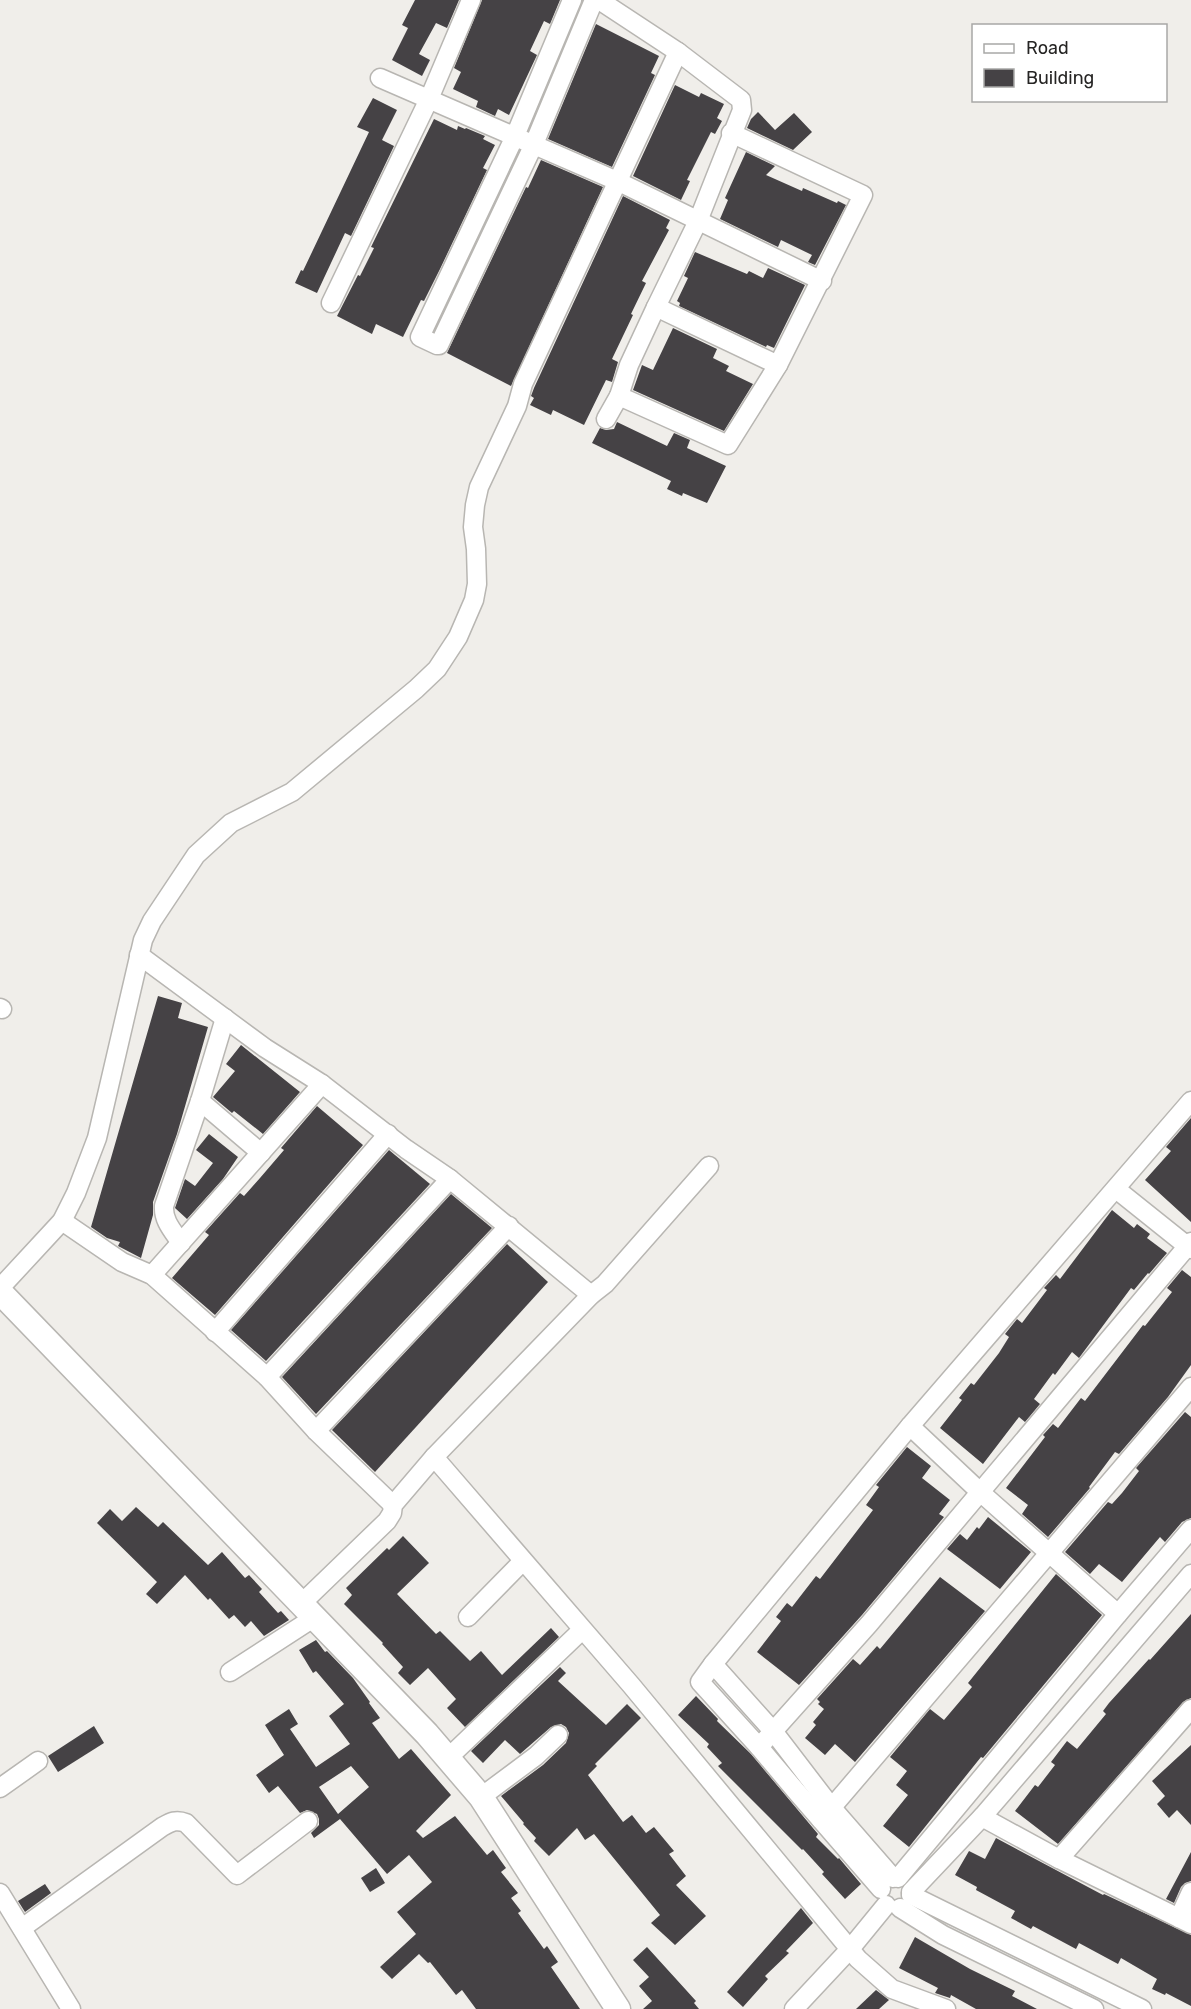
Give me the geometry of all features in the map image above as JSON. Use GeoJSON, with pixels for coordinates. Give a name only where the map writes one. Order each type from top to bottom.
{"type":"FeatureCollection","features":[{"type":"Feature","properties":{"kind":"street"},"geometry":{"type":"LineString","coordinates":[[331,303],[429,99],[471,0]]}},
{"type":"Feature","properties":{"kind":"street"},"geometry":{"type":"LineString","coordinates":[[572,0],[515,136],[421,338],[439,345],[534,144],[594,0]]}},
{"type":"Feature","properties":{"kind":"street"},"geometry":{"type":"LineString","coordinates":[[598,0],[678,51],[741,99],[742,110],[698,221],[628,365],[619,396],[606,419]]}},
{"type":"Feature","properties":{"kind":"street"},"geometry":{"type":"LineString","coordinates":[[618,2009],[481,1797],[428,1734],[160,1459],[0,1290],[62,1221],[76,1192],[97,1138],[143,940],[152,921],[196,855],[231,823],[292,792],[416,689],[437,669],[458,637],[474,600],[477,584],[473,527],[479,487],[517,406],[523,384],[678,51]]}},
{"type":"Feature","properties":{"kind":"street"},"geometry":{"type":"LineString","coordinates":[[380,78],[616,181],[822,281]]}},
{"type":"Feature","properties":{"kind":"street"},"geometry":{"type":"LineString","coordinates":[[619,396],[728,445],[778,365],[822,281],[862,194],[731,133]]}},
{"type":"Feature","properties":{"kind":"street"},"geometry":{"type":"LineString","coordinates":[[656,307],[778,365]]}},
{"type":"Feature","properties":{"kind":"street"},"geometry":{"type":"LineString","coordinates":[[139,955],[265,1048],[322,1084],[450,1179],[591,1295]]}},
{"type":"Feature","properties":{"kind":"street"},"geometry":{"type":"LineString","coordinates":[[181,1243],[168,1224],[164,1206],[200,1101],[225,1018]]}},
{"type":"Feature","properties":{"kind":"street"},"geometry":{"type":"LineString","coordinates":[[152,1275],[322,1084]]}},
{"type":"Feature","properties":{"kind":"street"},"geometry":{"type":"LineString","coordinates":[[200,1101],[261,1154]]}},
{"type":"Feature","properties":{"kind":"street"},"geometry":{"type":"LineString","coordinates":[[1094,2009],[943,1935],[897,1892],[802,1785],[759,1747],[700,1683],[713,1664],[910,1426],[1191,1101]]}},
{"type":"Feature","properties":{"kind":"street"},"geometry":{"type":"LineString","coordinates":[[215,1332],[388,1134]]}},
{"type":"Feature","properties":{"kind":"street"},"geometry":{"type":"LineString","coordinates":[[230,1672],[309,1610],[387,1521],[392,1513],[393,1505],[434,1457],[591,1295],[605,1284],[710,1166]]}},
{"type":"Feature","properties":{"kind":"street"},"geometry":{"type":"LineString","coordinates":[[267,1377],[450,1179]]}},
{"type":"Feature","properties":{"kind":"street"},"geometry":{"type":"LineString","coordinates":[[759,1747],[869,1624],[979,1491],[1190,1246],[1116,1189]]}},
{"type":"Feature","properties":{"kind":"street"},"geometry":{"type":"LineString","coordinates":[[62,1221],[122,1262],[152,1275],[267,1377],[316,1431],[393,1505]]}},
{"type":"Feature","properties":{"kind":"street"},"geometry":{"type":"LineString","coordinates":[[316,1431],[508,1226]]}},
{"type":"Feature","properties":{"kind":"street"},"geometry":{"type":"LineString","coordinates":[[827,1814],[1191,1387]]}},
{"type":"Feature","properties":{"kind":"street"},"geometry":{"type":"LineString","coordinates":[[910,1426],[979,1491],[1118,1614]]}},
{"type":"Feature","properties":{"kind":"street"},"geometry":{"type":"LineString","coordinates":[[434,1457],[631,1685],[870,1972],[892,1989],[946,2009]]}},
{"type":"Feature","properties":{"kind":"street"},"geometry":{"type":"LineString","coordinates":[[794,2009],[850,1949],[1118,1614],[1191,1529]]}},
{"type":"Feature","properties":{"kind":"street"},"geometry":{"type":"LineString","coordinates":[[468,1617],[523,1561]]}},
{"type":"Feature","properties":{"kind":"street"},"geometry":{"type":"LineString","coordinates":[[897,1892],[981,1817],[1191,1574]]}},
{"type":"Feature","properties":{"kind":"street"},"geometry":{"type":"LineString","coordinates":[[448,1758],[582,1630]]}},
{"type":"Feature","properties":{"kind":"street"},"geometry":{"type":"LineString","coordinates":[[713,1664],[772,1731],[802,1785]]}},
{"type":"Feature","properties":{"kind":"street"},"geometry":{"type":"LineString","coordinates":[[1059,1859],[1188,1717]]}},
{"type":"Feature","properties":{"kind":"street"},"geometry":{"type":"LineString","coordinates":[[481,1797],[536,1756],[558,1735]]}},
{"type":"Feature","properties":{"kind":"street"},"geometry":{"type":"LineString","coordinates":[[0,1788],[38,1761]]}},
{"type":"Feature","properties":{"kind":"street"},"geometry":{"type":"LineString","coordinates":[[981,1817],[1059,1859],[1185,1921],[1191,1892]]}},
{"type":"Feature","properties":{"kind":"street"},"geometry":{"type":"LineString","coordinates":[[22,1928],[173,1821],[179,1820],[186,1823],[237,1875],[308,1821]]}},
{"type":"Feature","properties":{"kind":"street"},"geometry":{"type":"LineString","coordinates":[[897,1892],[1142,2009]]}},
{"type":"Feature","properties":{"kind":"street"},"geometry":{"type":"LineString","coordinates":[[0,1893],[71,2009]]}},
{"type":"Feature","properties":{"kind":"building"},"geometry":{"type":"Polygon","coordinates":[[[415,0],[459,0],[447,28],[436,23],[419,54],[430,60],[422,76],[392,60],[408,28],[402,25],[415,0]]]}},
{"type":"Feature","properties":{"kind":"building"},"geometry":{"type":"Polygon","coordinates":[[[482,0],[560,0],[550,24],[544,21],[530,51],[537,55],[509,115],[498,109],[495,116],[476,107],[478,101],[453,89],[461,72],[454,68],[482,0]]]}},
{"type":"Feature","properties":{"kind":"building"},"geometry":{"type":"Polygon","coordinates":[[[596,24],[659,56],[651,73],[655,75],[612,167],[548,139],[596,24]]]}},
{"type":"Feature","properties":{"kind":"building"},"geometry":{"type":"Polygon","coordinates":[[[675,85],[699,97],[701,93],[724,104],[717,118],[722,121],[715,134],[711,132],[687,180],[690,181],[681,200],[633,176],[675,85]]]}},
{"type":"Feature","properties":{"kind":"building"},"geometry":{"type":"Polygon","coordinates":[[[373,98],[397,110],[382,140],[394,146],[351,236],[345,233],[317,293],[295,283],[301,270],[303,271],[369,132],[357,127],[373,98]]]}},
{"type":"Feature","properties":{"kind":"building"},"geometry":{"type":"Polygon","coordinates":[[[758,112],[775,130],[794,113],[812,132],[793,150],[747,128],[751,119],[758,112]]]}},
{"type":"Feature","properties":{"kind":"building"},"geometry":{"type":"Polygon","coordinates":[[[434,119],[457,130],[458,126],[485,136],[483,139],[495,145],[483,168],[487,170],[440,269],[424,301],[421,300],[403,337],[376,324],[372,334],[337,316],[374,248],[371,247],[434,119]]]}},
{"type":"Feature","properties":{"kind":"building"},"geometry":{"type":"Polygon","coordinates":[[[746,152],[775,166],[766,175],[802,191],[803,188],[846,205],[815,265],[808,262],[812,255],[781,240],[778,247],[720,219],[728,200],[725,198],[746,152]]]}},
{"type":"Feature","properties":{"kind":"building"},"geometry":{"type":"Polygon","coordinates":[[[541,160],[603,187],[511,386],[447,353],[541,160]]]}},
{"type":"Feature","properties":{"kind":"building"},"geometry":{"type":"Polygon","coordinates":[[[623,196],[670,220],[666,228],[669,230],[642,281],[646,283],[612,359],[618,362],[612,382],[606,380],[584,425],[553,410],[551,415],[530,405],[534,398],[531,396],[623,196]]]}},
{"type":"Feature","properties":{"kind":"building"},"geometry":{"type":"Polygon","coordinates":[[[695,252],[747,274],[749,271],[763,278],[768,268],[805,285],[774,348],[767,345],[766,347],[679,306],[680,303],[677,301],[688,278],[684,276],[695,252]]]}},
{"type":"Feature","properties":{"kind":"building"},"geometry":{"type":"Polygon","coordinates":[[[673,328],[717,349],[713,358],[729,366],[726,371],[753,384],[724,431],[633,390],[642,365],[653,370],[673,328]]]}},
{"type":"Feature","properties":{"kind":"building"},"geometry":{"type":"Polygon","coordinates":[[[617,422],[667,446],[674,433],[690,440],[687,448],[726,466],[707,503],[667,489],[671,481],[592,443],[600,428],[614,429],[617,422]]]}},
{"type":"Feature","properties":{"kind":"building"},"geometry":{"type":"Polygon","coordinates":[[[158,996],[182,1003],[178,1018],[208,1027],[177,1134],[153,1202],[153,1215],[141,1258],[118,1246],[120,1242],[107,1238],[91,1227],[158,996]]]}},
{"type":"Feature","properties":{"kind":"building"},"geometry":{"type":"Polygon","coordinates":[[[241,1045],[300,1092],[263,1134],[213,1097],[235,1071],[226,1064],[241,1045]]]}},
{"type":"Feature","properties":{"kind":"building"},"geometry":{"type":"Polygon","coordinates":[[[317,1106],[363,1145],[215,1315],[172,1278],[209,1235],[205,1232],[240,1193],[244,1196],[260,1178],[284,1150],[281,1148],[317,1106]]]}},
{"type":"Feature","properties":{"kind":"building"},"geometry":{"type":"Polygon","coordinates":[[[1191,1118],[1191,1222],[1145,1180],[1171,1151],[1166,1147],[1191,1118]]]}},
{"type":"Feature","properties":{"kind":"building"},"geometry":{"type":"Polygon","coordinates":[[[209,1134],[238,1157],[223,1179],[187,1219],[175,1208],[185,1179],[195,1186],[213,1163],[196,1150],[209,1134]]]}},
{"type":"Feature","properties":{"kind":"building"},"geometry":{"type":"Polygon","coordinates":[[[389,1150],[430,1184],[266,1361],[231,1330],[389,1150]]]}},
{"type":"Feature","properties":{"kind":"building"},"geometry":{"type":"Polygon","coordinates":[[[451,1194],[492,1228],[316,1414],[282,1377],[451,1194]]]}},
{"type":"Feature","properties":{"kind":"building"},"geometry":{"type":"Polygon","coordinates":[[[1112,1210],[1134,1228],[1137,1224],[1150,1234],[1147,1238],[1167,1253],[1134,1290],[1131,1288],[1079,1358],[1072,1352],[1055,1375],[1053,1373],[1034,1399],[1040,1404],[1025,1422],[1019,1417],[983,1464],[940,1428],[962,1400],[959,1398],[971,1383],[974,1385],[999,1353],[1009,1337],[1005,1334],[1017,1319],[1022,1323],[1047,1290],[1044,1288],[1056,1275],[1060,1279],[1112,1210]]]}},
{"type":"Feature","properties":{"kind":"building"},"geometry":{"type":"Polygon","coordinates":[[[507,1244],[548,1282],[375,1472],[332,1430],[507,1244]]]}},
{"type":"Feature","properties":{"kind":"building"},"geometry":{"type":"Polygon","coordinates":[[[1182,1270],[1191,1277],[1191,1365],[1168,1397],[1119,1454],[1115,1452],[1090,1488],[1048,1537],[1022,1514],[1028,1505],[1006,1488],[1045,1437],[1043,1435],[1053,1424],[1058,1428],[1081,1398],[1085,1401],[1143,1325],[1145,1326],[1172,1292],[1167,1288],[1182,1270]]]}},
{"type":"Feature","properties":{"kind":"building"},"geometry":{"type":"Polygon","coordinates":[[[1185,1412],[1191,1417],[1191,1518],[1182,1522],[1165,1542],[1160,1537],[1122,1582],[1099,1564],[1090,1574],[1065,1552],[1108,1502],[1112,1504],[1122,1493],[1139,1471],[1136,1468],[1185,1412]]]}},
{"type":"Feature","properties":{"kind":"building"},"geometry":{"type":"Polygon","coordinates":[[[907,1447],[931,1466],[922,1478],[950,1500],[939,1514],[944,1517],[862,1615],[799,1685],[757,1652],[781,1621],[776,1617],[787,1603],[792,1607],[816,1576],[820,1579],[873,1510],[866,1505],[879,1487],[876,1485],[907,1447]]]}},
{"type":"Feature","properties":{"kind":"building"},"geometry":{"type":"Polygon","coordinates":[[[136,1507],[158,1527],[163,1522],[208,1565],[222,1552],[245,1578],[249,1575],[262,1589],[259,1592],[278,1613],[281,1611],[289,1620],[264,1636],[251,1621],[245,1627],[234,1615],[229,1619],[185,1575],[157,1604],[146,1594],[157,1582],[97,1523],[110,1509],[122,1521],[136,1507]]]}},
{"type":"Feature","properties":{"kind":"building"},"geometry":{"type":"Polygon","coordinates":[[[988,1517],[1031,1552],[1000,1589],[947,1549],[960,1534],[967,1540],[988,1517]]]}},
{"type":"Feature","properties":{"kind":"building"},"geometry":{"type":"Polygon","coordinates":[[[403,1536],[429,1563],[397,1594],[436,1634],[440,1631],[470,1661],[481,1651],[502,1675],[551,1628],[559,1637],[465,1727],[447,1708],[456,1699],[428,1668],[410,1685],[398,1673],[403,1667],[383,1643],[344,1604],[352,1595],[346,1588],[387,1548],[389,1550],[403,1536]]]}},
{"type":"Feature","properties":{"kind":"building"},"geometry":{"type":"Polygon","coordinates":[[[1056,1574],[1102,1615],[983,1758],[981,1757],[909,1847],[883,1826],[908,1795],[896,1785],[907,1771],[890,1757],[930,1709],[944,1720],[972,1687],[968,1683],[1056,1574]]]}},
{"type":"Feature","properties":{"kind":"building"},"geometry":{"type":"Polygon","coordinates":[[[940,1577],[985,1611],[855,1762],[835,1744],[825,1755],[805,1738],[816,1725],[813,1722],[824,1709],[818,1704],[820,1702],[817,1699],[853,1659],[860,1665],[877,1646],[880,1649],[940,1577]]]}},
{"type":"Feature","properties":{"kind":"building"},"geometry":{"type":"Polygon","coordinates":[[[1191,1614],[1191,1698],[1183,1702],[1058,1844],[1015,1811],[1035,1785],[1038,1787],[1055,1765],[1051,1762],[1067,1741],[1077,1749],[1106,1714],[1103,1711],[1109,1703],[1191,1614]]]}},
{"type":"Feature","properties":{"kind":"building"},"geometry":{"type":"Polygon","coordinates":[[[316,1640],[325,1652],[327,1651],[353,1678],[370,1702],[380,1718],[372,1723],[399,1759],[411,1749],[451,1795],[416,1831],[423,1838],[455,1816],[487,1855],[493,1850],[506,1868],[501,1872],[518,1893],[511,1898],[521,1911],[518,1913],[544,1949],[547,1946],[558,1962],[551,1967],[580,2009],[476,2009],[462,1990],[456,1995],[430,1962],[428,1963],[419,1954],[392,1979],[380,1967],[416,1934],[397,1912],[432,1882],[409,1855],[387,1874],[340,1819],[314,1838],[311,1833],[319,1825],[317,1814],[307,1810],[300,1813],[278,1786],[269,1793],[256,1775],[284,1755],[265,1725],[289,1709],[298,1724],[290,1729],[316,1767],[350,1744],[329,1716],[344,1704],[316,1671],[313,1673],[299,1650],[316,1640]],[[351,1766],[319,1787],[338,1814],[369,1787],[351,1766]]]}},
{"type":"Feature","properties":{"kind":"building"},"geometry":{"type":"Polygon","coordinates":[[[560,1667],[566,1673],[558,1681],[606,1725],[627,1704],[641,1718],[595,1764],[597,1766],[588,1775],[623,1822],[632,1815],[646,1833],[654,1827],[674,1851],[669,1854],[686,1876],[676,1885],[706,1916],[675,1945],[651,1923],[660,1915],[594,1834],[585,1840],[577,1828],[549,1856],[534,1841],[536,1838],[501,1796],[543,1765],[566,1743],[569,1733],[566,1727],[561,1724],[551,1727],[520,1754],[505,1740],[483,1763],[471,1751],[560,1667]]]}},
{"type":"Feature","properties":{"kind":"building"},"geometry":{"type":"Polygon","coordinates":[[[696,1696],[718,1719],[717,1721],[751,1754],[818,1834],[816,1837],[839,1858],[861,1884],[845,1899],[803,1849],[718,1766],[722,1763],[707,1747],[709,1744],[678,1715],[696,1696]]]}},
{"type":"Feature","properties":{"kind":"building"},"geometry":{"type":"Polygon","coordinates":[[[94,1726],[104,1743],[58,1772],[48,1756],[94,1726]]]}},
{"type":"Feature","properties":{"kind":"building"},"geometry":{"type":"Polygon","coordinates":[[[1191,1745],[1191,1825],[1177,1810],[1169,1818],[1157,1804],[1165,1796],[1152,1781],[1191,1745]]]}},
{"type":"Feature","properties":{"kind":"building"},"geometry":{"type":"Polygon","coordinates":[[[996,1838],[1103,1895],[1191,1935],[1191,2006],[1166,1993],[1165,1995],[1152,1989],[1157,1979],[1121,1958],[1118,1964],[1079,1943],[1076,1949],[1033,1926],[1031,1929],[1011,1918],[1015,1911],[976,1890],[977,1887],[955,1875],[969,1851],[985,1859],[996,1838]]]}},
{"type":"Feature","properties":{"kind":"building"},"geometry":{"type":"Polygon","coordinates":[[[1191,1852],[1191,1881],[1181,1887],[1174,1903],[1166,1899],[1191,1852]]]}},
{"type":"Feature","properties":{"kind":"building"},"geometry":{"type":"Polygon","coordinates":[[[376,1868],[385,1883],[370,1892],[361,1878],[376,1868]]]}},
{"type":"Feature","properties":{"kind":"building"},"geometry":{"type":"Polygon","coordinates":[[[45,1884],[51,1893],[25,1912],[18,1901],[45,1884]]]}},
{"type":"Feature","properties":{"kind":"building"},"geometry":{"type":"Polygon","coordinates":[[[801,1908],[813,1923],[786,1951],[789,1953],[765,1976],[768,1979],[743,2007],[727,1992],[801,1908]]]}},
{"type":"Feature","properties":{"kind":"building"},"geometry":{"type":"Polygon","coordinates":[[[915,1937],[970,1969],[1015,1991],[1012,1996],[1037,2009],[976,2009],[951,1995],[950,1998],[935,1993],[938,1988],[899,1968],[915,1937]]]}},
{"type":"Feature","properties":{"kind":"building"},"geometry":{"type":"Polygon","coordinates":[[[647,1947],[696,2001],[694,2003],[699,2009],[643,2009],[652,2001],[639,1986],[649,1977],[633,1960],[647,1947]]]}},
{"type":"Feature","properties":{"kind":"building"},"geometry":{"type":"Polygon","coordinates":[[[876,1990],[889,2000],[879,2009],[856,2009],[876,1990]]]}}]}
